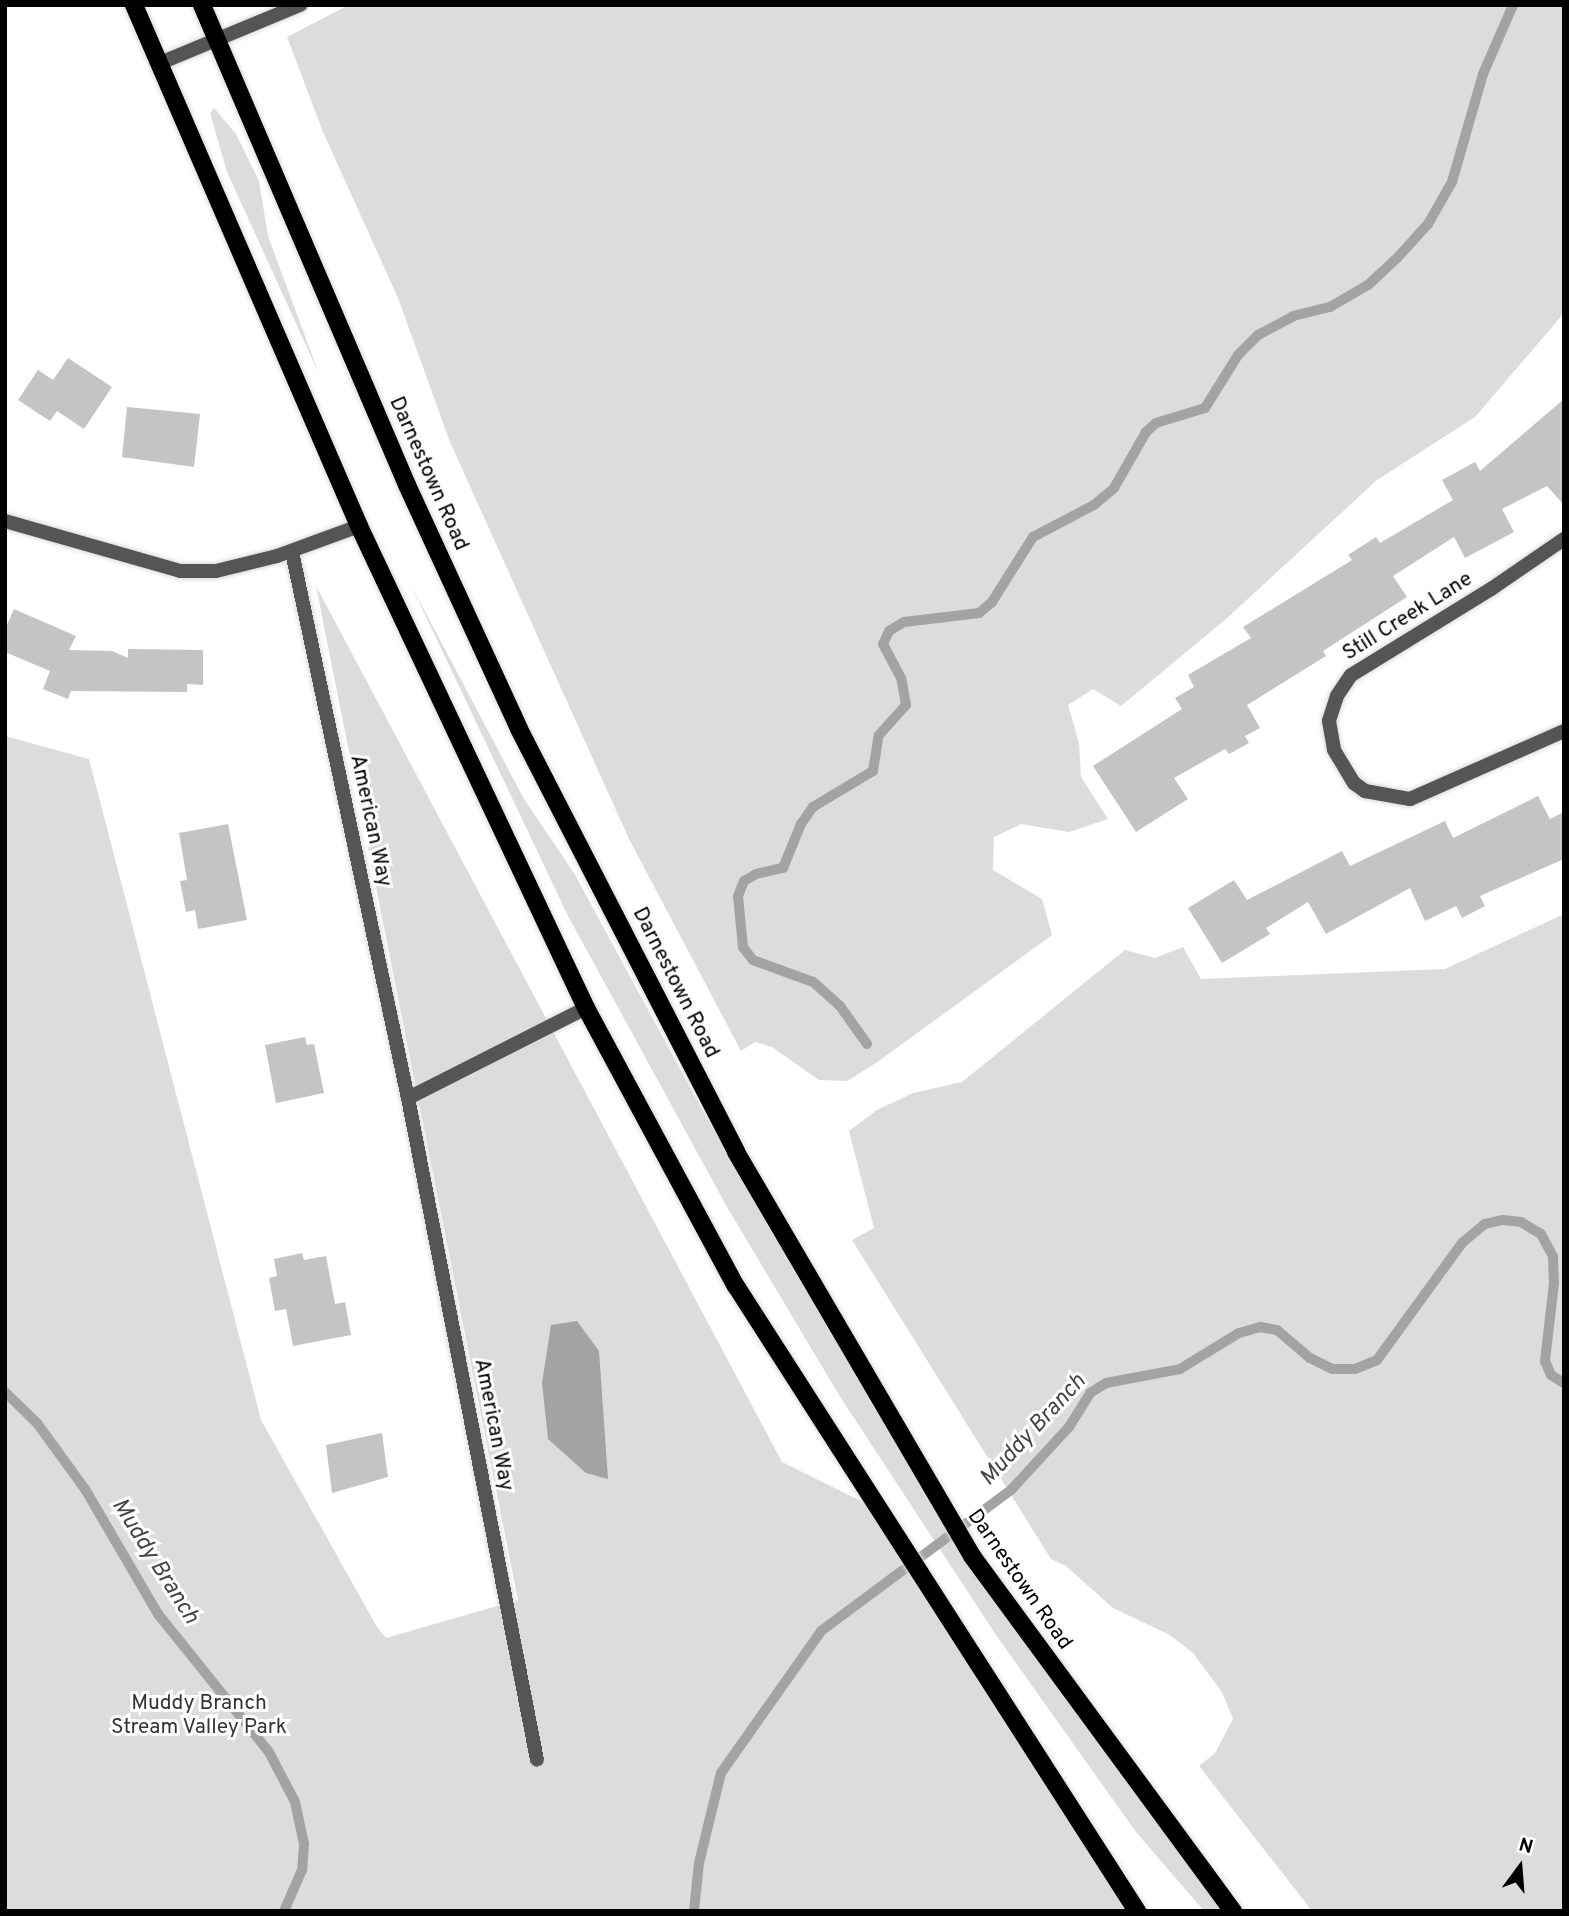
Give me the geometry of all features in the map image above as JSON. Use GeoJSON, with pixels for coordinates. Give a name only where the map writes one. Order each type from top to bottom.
{"type":"FeatureCollection","features":[{"type":"Feature","properties":{"kind":"main road"},"geometry":{"type":"LineString","coordinates":[[134,5],[359,526],[586,1008],[736,1286],[1137,1911]]}},
{"type":"Feature","properties":{"kind":"main road","name":"Darnestown Road"},"geometry":{"type":"LineString","coordinates":[[202,5],[407,485],[519,729],[736,1152],[972,1556],[1233,1911]]}},
{"type":"Feature","properties":{"kind":"street"},"geometry":{"type":"LineString","coordinates":[[160,63],[300,5]]}},
{"type":"Feature","properties":{"kind":"street"},"geometry":{"type":"LineString","coordinates":[[5,521],[180,571],[216,571],[292,552],[359,526]]}},
{"type":"Feature","properties":{"kind":"street","name":"Still Creek Lane"},"geometry":{"type":"LineString","coordinates":[[1564,539],[1351,675],[1337,696],[1329,721],[1334,750],[1354,783],[1365,791],[1410,799],[1564,731]]}},
{"type":"Feature","properties":{"kind":"street","name":"American Way"},"geometry":{"type":"LineString","coordinates":[[292,552],[408,1098],[537,1760]]}},
{"type":"Feature","properties":{"kind":"street"},"geometry":{"type":"LineString","coordinates":[[408,1098],[586,1008]]}},
{"type":"Feature","properties":{"kind":"green space"},"geometry":{"type":"Polygon","coordinates":[[[349,5],[1564,5],[1564,313],[1475,417],[1377,480],[1226,619],[1121,706],[1093,689],[1068,705],[1079,743],[1081,777],[1108,819],[1069,832],[1021,824],[994,837],[993,870],[1042,899],[1052,935],[876,1063],[847,1081],[819,1080],[772,1047],[755,1042],[741,1051],[629,839],[450,442],[398,298],[323,132],[287,37],[349,5]]]}},
{"type":"Feature","properties":{"kind":"green space"},"geometry":{"type":"Polygon","coordinates":[[[214,108],[236,134],[259,181],[268,236],[319,374],[227,172],[210,113],[214,108]]]}},
{"type":"Feature","properties":{"kind":"green space"},"geometry":{"type":"Polygon","coordinates":[[[410,583],[524,799],[574,873],[706,1117],[842,1350],[900,1443],[1228,1911],[1204,1911],[1136,1832],[996,1635],[839,1395],[727,1207],[568,916],[410,583]]]}},
{"type":"Feature","properties":{"kind":"green space","name":"Muddy Branch Stream Valley Park"},"geometry":{"type":"Polygon","coordinates":[[[316,586],[782,1462],[877,1509],[1137,1911],[5,1911],[5,736],[89,759],[261,1420],[377,1627],[386,1638],[518,1600],[316,586]]]}},
{"type":"Feature","properties":{"kind":"green space"},"geometry":{"type":"Polygon","coordinates":[[[1564,914],[1564,1911],[1312,1911],[1199,1766],[1215,1753],[1233,1719],[1222,1692],[1193,1653],[1170,1635],[1113,1608],[1066,1566],[1051,1559],[852,1240],[874,1228],[849,1131],[877,1110],[913,1093],[962,1082],[1125,950],[1155,958],[1183,947],[1201,979],[1445,969],[1564,914]]]}},
{"type":"Feature","properties":{"kind":"shaded area"},"geometry":{"type":"Polygon","coordinates":[[[577,1321],[599,1351],[608,1479],[586,1473],[548,1439],[542,1383],[551,1325],[577,1321]]]}},
{"type":"Feature","properties":{"kind":"building"},"geometry":{"type":"Polygon","coordinates":[[[68,358],[112,387],[84,429],[57,411],[50,421],[18,400],[38,370],[53,380],[68,358]]]}},
{"type":"Feature","properties":{"kind":"building"},"geometry":{"type":"Polygon","coordinates":[[[1564,399],[1564,505],[1547,486],[1502,509],[1514,532],[1465,558],[1454,537],[1393,576],[1407,597],[1323,651],[1326,656],[1247,705],[1260,728],[1245,736],[1249,743],[1229,754],[1225,749],[1174,778],[1188,799],[1136,832],[1093,766],[1182,709],[1175,698],[1194,687],[1188,675],[1251,638],[1243,627],[1352,560],[1348,555],[1376,537],[1380,543],[1453,500],[1442,480],[1475,462],[1480,471],[1564,399]]]}},
{"type":"Feature","properties":{"kind":"building"},"geometry":{"type":"Polygon","coordinates":[[[127,407],[200,414],[194,467],[122,457],[127,407]]]}},
{"type":"Feature","properties":{"kind":"building"},"geometry":{"type":"Polygon","coordinates":[[[14,609],[76,636],[69,650],[112,651],[128,658],[128,649],[203,650],[203,685],[187,684],[187,692],[71,691],[68,699],[43,689],[50,671],[5,652],[5,629],[14,609]]]}},
{"type":"Feature","properties":{"kind":"building"},"geometry":{"type":"Polygon","coordinates":[[[1538,796],[1550,819],[1564,812],[1564,859],[1480,896],[1485,906],[1462,918],[1456,906],[1425,921],[1410,888],[1326,934],[1308,902],[1266,928],[1270,934],[1222,963],[1188,908],[1234,880],[1247,900],[1342,851],[1350,866],[1445,821],[1453,838],[1538,796]]]}},
{"type":"Feature","properties":{"kind":"building"},"geometry":{"type":"Polygon","coordinates":[[[228,824],[247,920],[198,929],[195,910],[186,912],[180,881],[187,880],[179,833],[228,824]]]}},
{"type":"Feature","properties":{"kind":"building"},"geometry":{"type":"Polygon","coordinates":[[[305,1037],[307,1045],[314,1044],[324,1093],[276,1103],[265,1045],[305,1037]]]}},
{"type":"Feature","properties":{"kind":"building"},"geometry":{"type":"Polygon","coordinates":[[[302,1253],[304,1260],[326,1256],[335,1304],[345,1302],[351,1335],[293,1346],[286,1309],[275,1311],[269,1278],[277,1276],[274,1259],[302,1253]]]}},
{"type":"Feature","properties":{"kind":"building"},"geometry":{"type":"Polygon","coordinates":[[[382,1433],[388,1477],[332,1493],[326,1445],[382,1433]]]}},
{"type":"Feature","properties":{"kind":"waterway"},"geometry":{"type":"LineString","coordinates":[[867,1044],[840,1006],[813,982],[753,960],[743,947],[738,896],[744,881],[756,874],[783,868],[801,824],[813,807],[873,771],[879,735],[906,705],[901,678],[883,644],[889,631],[904,622],[979,613],[992,602],[1033,537],[1094,505],[1114,488],[1146,432],[1156,423],[1205,408],[1238,355],[1258,335],[1293,316],[1330,307],[1368,285],[1398,257],[1428,224],[1452,182],[1483,74],[1513,5]]}},
{"type":"Feature","properties":{"kind":"waterway","name":"Muddy Branch"},"geometry":{"type":"LineString","coordinates":[[694,1911],[699,1863],[721,1773],[821,1631],[1011,1490],[1069,1427],[1090,1393],[1106,1383],[1180,1369],[1239,1333],[1260,1327],[1277,1330],[1310,1358],[1333,1369],[1355,1369],[1377,1360],[1462,1243],[1485,1224],[1503,1220],[1521,1222],[1541,1234],[1553,1257],[1554,1283],[1545,1361],[1551,1375],[1564,1383]]}},
{"type":"Feature","properties":{"kind":"waterway","name":"Muddy Branch"},"geometry":{"type":"LineString","coordinates":[[5,1392],[37,1423],[85,1489],[158,1614],[269,1752],[295,1802],[304,1844],[302,1870],[284,1911]]}}]}
